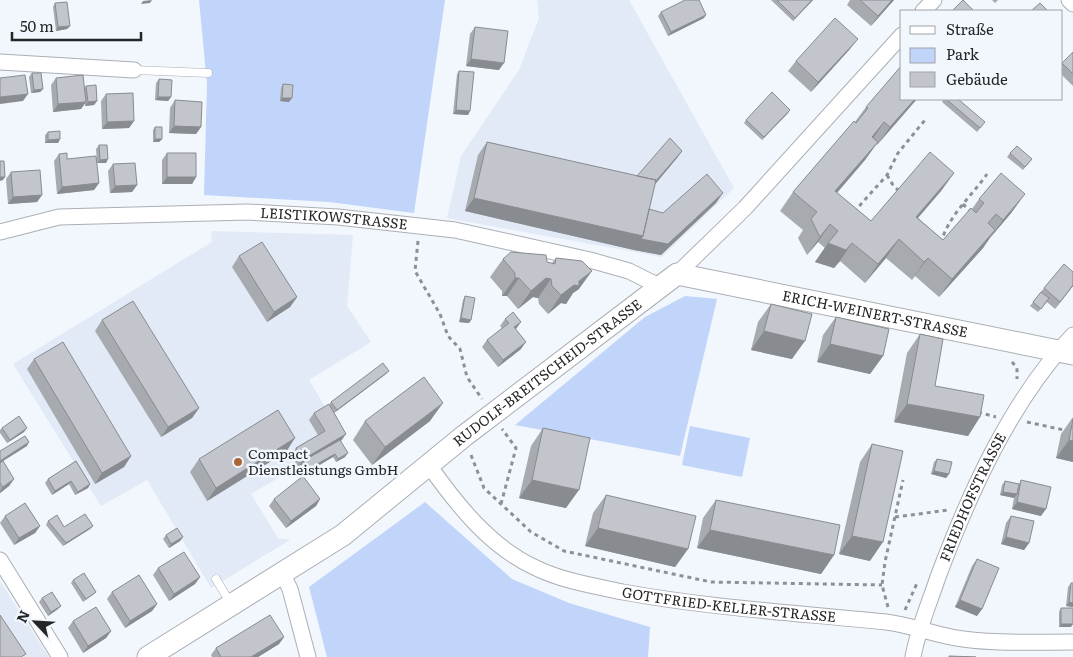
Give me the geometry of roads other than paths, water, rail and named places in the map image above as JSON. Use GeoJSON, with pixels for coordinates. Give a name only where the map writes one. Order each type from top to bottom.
{"type":"FeatureCollection","features":[{"type":"Feature","properties":{"kind":"main road","name":"ERICH-WEINERT-STRASSE"},"geometry":{"type":"LineString","coordinates":[[669,280],[1066,352]]}},
{"type":"Feature","properties":{"kind":"main road","name":"RUDOLF-BREITSCHEID-STRASSE"},"geometry":{"type":"LineString","coordinates":[[148,657],[283,575],[344,534],[428,464],[669,280]]}},
{"type":"Feature","properties":{"kind":"street"},"geometry":{"type":"LineString","coordinates":[[925,10],[934,0]]}},
{"type":"Feature","properties":{"kind":"street"},"geometry":{"type":"LineString","coordinates":[[1069,0],[1073,4]]}},
{"type":"Feature","properties":{"kind":"street","name":"RUDOLF-BREITSCHEID-STRASSE"},"geometry":{"type":"LineString","coordinates":[[669,280],[745,208],[900,37]]}},
{"type":"Feature","properties":{"kind":"street"},"geometry":{"type":"LineString","coordinates":[[0,62],[134,70]]}},
{"type":"Feature","properties":{"kind":"street","name":"LEISTIKOWSTRASSE"},"geometry":{"type":"LineString","coordinates":[[0,232],[58,217],[247,212],[338,217],[455,230],[590,260],[669,280]]}},
{"type":"Feature","properties":{"kind":"street","name":"FRIEDHOFSTRASSE"},"geometry":{"type":"LineString","coordinates":[[913,657],[919,629],[955,531],[992,454],[1027,394],[1066,352],[1073,335]]}},
{"type":"Feature","properties":{"kind":"street","name":"GOTTFRIED-KELLER-STRASSE"},"geometry":{"type":"LineString","coordinates":[[428,464],[448,492],[485,534],[507,552],[535,568],[558,578],[679,602],[896,623],[962,639],[1011,643],[1073,642]]}},
{"type":"Feature","properties":{"kind":"street"},"geometry":{"type":"LineString","coordinates":[[0,560],[60,657]]}},
{"type":"Feature","properties":{"kind":"street"},"geometry":{"type":"LineString","coordinates":[[283,575],[290,589],[308,657]]}},
{"type":"Feature","properties":{"kind":"lane"},"geometry":{"type":"LineString","coordinates":[[134,70],[208,73]]}},
{"type":"Feature","properties":{"kind":"lane"},"geometry":{"type":"LineString","coordinates":[[216,578],[232,606]]}},
{"type":"Feature","properties":{"kind":"place","name":"Compact Dienstleistungs GmbH"},"geometry":{"type":"Point","coordinates":[238,462]}}]}
